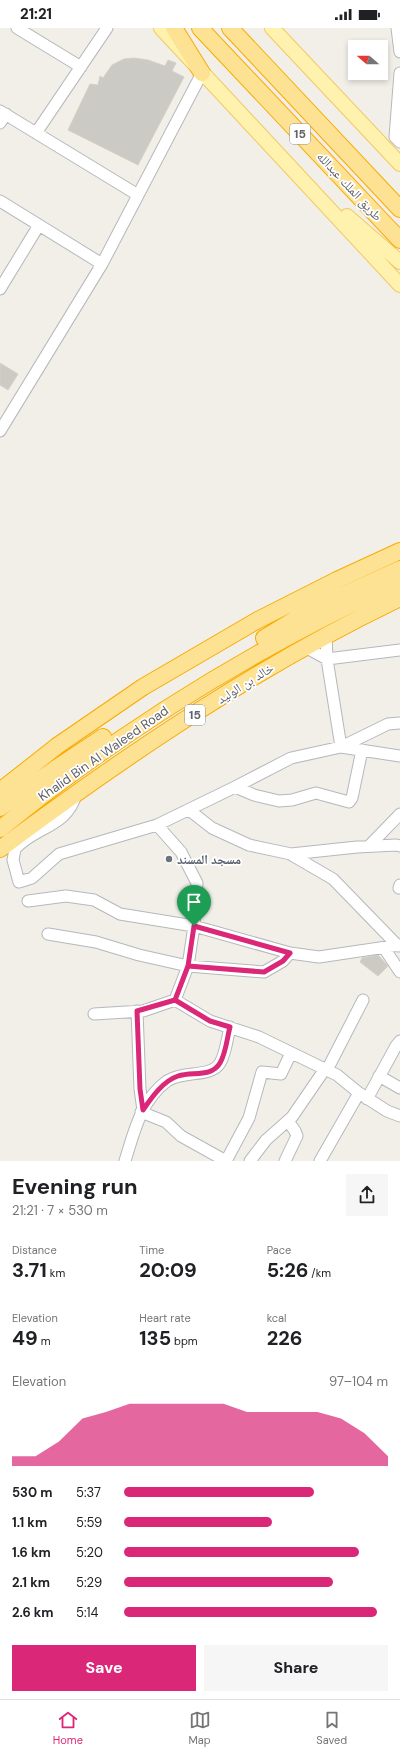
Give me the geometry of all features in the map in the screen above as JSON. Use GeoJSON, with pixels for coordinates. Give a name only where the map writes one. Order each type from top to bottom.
{"type":"FeatureCollection","features":[{"type":"Feature","properties":{"kind":"highway"},"geometry":{"type":"LineString","coordinates":[[174,28],[202,73]]}},
{"type":"Feature","properties":{"kind":"highway","name":"طريق الملك عبدالله"},"geometry":{"type":"LineString","coordinates":[[200,28],[400,240]]}},
{"type":"Feature","properties":{"kind":"highway","name":"طريق الملك عبدالله"},"geometry":{"type":"LineString","coordinates":[[230,28],[400,209]]}},
{"type":"Feature","properties":{"kind":"highway"},"geometry":{"type":"LineString","coordinates":[[0,791],[57,746],[143,687],[258,620],[337,580],[400,551]]}},
{"type":"Feature","properties":{"kind":"highway","name":"Khalid Bin Al Waleed Road"},"geometry":{"type":"LineString","coordinates":[[0,808],[55,769],[160,701],[276,630],[312,609],[400,569]]}},
{"type":"Feature","properties":{"kind":"highway","name":"Khalid Bin Al Waleed Road"},"geometry":{"type":"LineString","coordinates":[[0,829],[87,762],[199,689],[277,642],[362,598],[400,581]]}},
{"type":"Feature","properties":{"kind":"highway","name":"خالد بن الوليد"},"geometry":{"type":"LineString","coordinates":[[0,849],[77,792],[243,683],[326,635],[400,598]]}},
{"type":"Feature","properties":{"kind":"main road"},"geometry":{"type":"LineString","coordinates":[[161,28],[400,284]]}},
{"type":"Feature","properties":{"kind":"main road"},"geometry":{"type":"LineString","coordinates":[[272,28],[400,164]]}},
{"type":"Feature","properties":{"kind":"main road"},"geometry":{"type":"LineString","coordinates":[[282,158],[400,262]]}},
{"type":"Feature","properties":{"kind":"street"},"geometry":{"type":"LineString","coordinates":[[17,28],[81,67]]}},
{"type":"Feature","properties":{"kind":"street"},"geometry":{"type":"LineString","coordinates":[[36,133],[107,28]]}},
{"type":"Feature","properties":{"kind":"street"},"geometry":{"type":"LineString","coordinates":[[396,28],[400,52]]}},
{"type":"Feature","properties":{"kind":"street"},"geometry":{"type":"LineString","coordinates":[[0,431],[102,264],[202,73]]}},
{"type":"Feature","properties":{"kind":"street"},"geometry":{"type":"LineString","coordinates":[[400,73],[395,137],[400,142]]}},
{"type":"Feature","properties":{"kind":"street"},"geometry":{"type":"LineString","coordinates":[[2,116],[36,133],[138,195]]}},
{"type":"Feature","properties":{"kind":"street"},"geometry":{"type":"LineString","coordinates":[[0,201],[102,264]]}},
{"type":"Feature","properties":{"kind":"street"},"geometry":{"type":"LineString","coordinates":[[0,289],[38,225]]}},
{"type":"Feature","properties":{"kind":"street"},"geometry":{"type":"LineString","coordinates":[[326,635],[327,659],[341,747]]}},
{"type":"Feature","properties":{"kind":"street"},"geometry":{"type":"LineString","coordinates":[[305,647],[327,659],[400,650]]}},
{"type":"Feature","properties":{"kind":"street"},"geometry":{"type":"LineString","coordinates":[[77,792],[70,808],[63,817],[15,849],[13,860],[19,882],[32,878],[59,854],[157,825],[291,758],[341,747],[388,724],[400,723]]}},
{"type":"Feature","properties":{"kind":"street"},"geometry":{"type":"LineString","coordinates":[[341,747],[400,756]]}},
{"type":"Feature","properties":{"kind":"street"},"geometry":{"type":"LineString","coordinates":[[235,787],[254,795],[279,801],[292,800],[316,793],[349,802],[352,798],[362,750]]}},
{"type":"Feature","properties":{"kind":"street"},"geometry":{"type":"LineString","coordinates":[[189,810],[212,828],[249,845],[290,854],[333,879],[399,945]]}},
{"type":"Feature","properties":{"kind":"street"},"geometry":{"type":"LineString","coordinates":[[369,846],[400,814]]}},
{"type":"Feature","properties":{"kind":"street"},"geometry":{"type":"LineString","coordinates":[[157,825],[181,852],[197,883],[194,926],[188,966],[175,1000]]}},
{"type":"Feature","properties":{"kind":"street"},"geometry":{"type":"LineString","coordinates":[[290,854],[369,846],[400,846]]}},
{"type":"Feature","properties":{"kind":"street"},"geometry":{"type":"LineString","coordinates":[[28,901],[66,896],[94,900],[120,914],[194,926],[290,953],[319,956],[399,945]]}},
{"type":"Feature","properties":{"kind":"street"},"geometry":{"type":"LineString","coordinates":[[48,934],[96,942],[139,955],[188,966],[264,972],[283,961],[290,953]]}},
{"type":"Feature","properties":{"kind":"street"},"geometry":{"type":"LineString","coordinates":[[384,948],[400,972]]}},
{"type":"Feature","properties":{"kind":"street"},"geometry":{"type":"LineString","coordinates":[[94,1014],[137,1011],[175,1000],[210,1021],[259,1037],[337,1075],[363,1096],[387,1111],[400,1116]]}},
{"type":"Feature","properties":{"kind":"street"},"geometry":{"type":"LineString","coordinates":[[250,1161],[266,1140],[288,1121],[326,1070],[363,1000]]}},
{"type":"Feature","properties":{"kind":"street"},"geometry":{"type":"LineString","coordinates":[[127,1160],[142,1111],[137,1011]]}},
{"type":"Feature","properties":{"kind":"street"},"geometry":{"type":"LineString","coordinates":[[142,1111],[166,1082],[178,1076],[209,1072],[215,1069],[223,1056],[230,1027]]}},
{"type":"Feature","properties":{"kind":"street"},"geometry":{"type":"LineString","coordinates":[[320,1161],[363,1096],[379,1076],[400,1041]]}},
{"type":"Feature","properties":{"kind":"street"},"geometry":{"type":"LineString","coordinates":[[142,1111],[166,1122],[181,1136],[226,1161],[251,1113],[262,1072],[281,1074],[291,1053]]}},
{"type":"Feature","properties":{"kind":"street"},"geometry":{"type":"LineString","coordinates":[[379,1076],[400,1088]]}},
{"type":"Feature","properties":{"kind":"street"},"geometry":{"type":"LineString","coordinates":[[288,1121],[295,1130],[297,1136],[289,1160]]}},
{"type":"Feature","properties":{"kind":"building"},"geometry":{"type":"Polygon","coordinates":[[[134,58],[148,60],[165,66],[168,60],[176,63],[172,71],[184,77],[138,165],[68,130],[90,84],[98,85],[100,76],[103,78],[112,65],[124,59],[134,58]]]}},
{"type":"Feature","properties":{"kind":"building"},"geometry":{"type":"Polygon","coordinates":[[[0,363],[18,374],[8,390],[0,385],[0,363]]]}},
{"type":"Feature","properties":{"kind":"building"},"geometry":{"type":"Polygon","coordinates":[[[378,955],[388,966],[378,976],[360,962],[362,958],[378,955]]]}},
{"type":"Feature","properties":{"kind":"place","name":"مسجد المسند"},"geometry":{"type":"Point","coordinates":[169,859]}},
{"type":"Feature","properties":{"kind":"route"},"geometry":{"type":"LineString","coordinates":[[194,926],[188,966],[175,1000],[143,1011],[137,1011],[140,1089],[143,1110],[149,1100],[166,1082],[178,1076],[191,1073],[209,1072],[215,1069],[223,1056],[230,1027],[210,1021],[175,1000],[188,966],[264,972],[283,961],[290,953],[194,926]]}}]}
